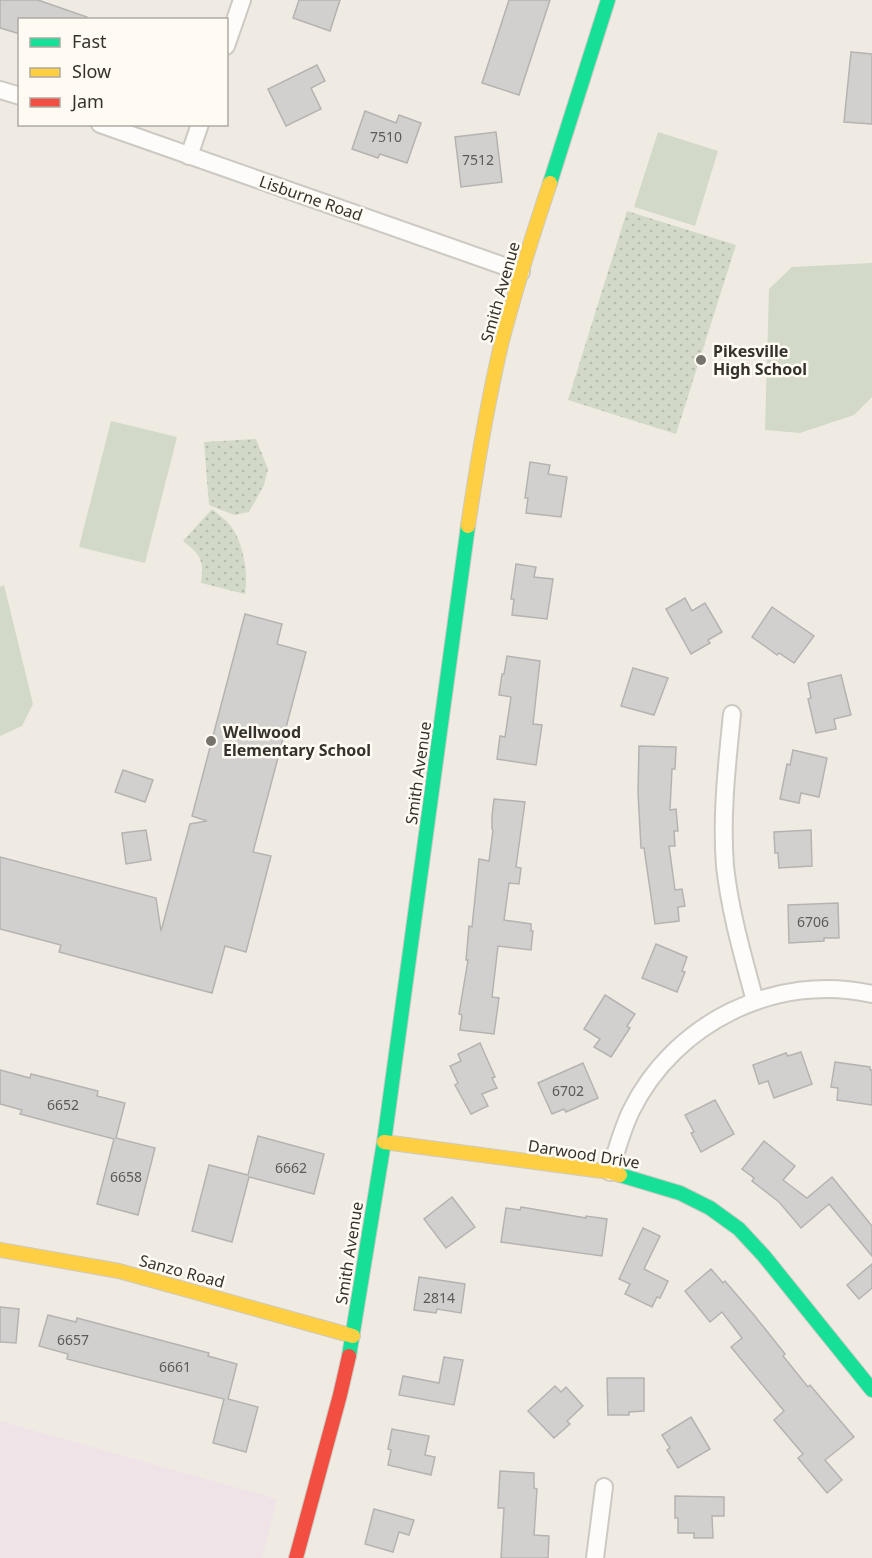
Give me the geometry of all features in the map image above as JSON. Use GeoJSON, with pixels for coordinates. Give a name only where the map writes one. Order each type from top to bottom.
{"type":"FeatureCollection","features":[{"type":"Feature","properties":{"kind":"main road","name":"Smith Avenue"},"geometry":{"type":"LineString","coordinates":[[296,1558],[340,1395],[353,1336],[384,1142],[477,462],[501,346],[521,272],[608,0]]}},
{"type":"Feature","properties":{"kind":"main road","name":"Darwood Drive"},"geometry":{"type":"LineString","coordinates":[[384,1142],[610,1172],[680,1193],[710,1208],[739,1229],[764,1256],[872,1390]]}},
{"type":"Feature","properties":{"kind":"main road","name":"Sanzo Road"},"geometry":{"type":"LineString","coordinates":[[0,1250],[119,1271],[353,1336]]}},
{"type":"Feature","properties":{"kind":"street"},"geometry":{"type":"LineString","coordinates":[[228,40],[242,0]]}},
{"type":"Feature","properties":{"kind":"street"},"geometry":{"type":"LineString","coordinates":[[0,90],[18,95]]}},
{"type":"Feature","properties":{"kind":"street","name":"Lisburne Road"},"geometry":{"type":"LineString","coordinates":[[106,126],[521,272]]}},
{"type":"Feature","properties":{"kind":"street"},"geometry":{"type":"LineString","coordinates":[[189,156],[199,126]]}},
{"type":"Feature","properties":{"kind":"street"},"geometry":{"type":"LineString","coordinates":[[732,714],[726,774],[725,865],[738,941],[755,1000]]}},
{"type":"Feature","properties":{"kind":"street"},"geometry":{"type":"LineString","coordinates":[[610,1172],[620,1138],[632,1110],[653,1076],[672,1053],[696,1032],[755,1000],[827,989],[854,990],[872,994]]}},
{"type":"Feature","properties":{"kind":"street"},"geometry":{"type":"LineString","coordinates":[[595,1558],[604,1487]]}},
{"type":"Feature","properties":{"kind":"shaded area"},"geometry":{"type":"Polygon","coordinates":[[[0,1421],[277,1499],[262,1558],[0,1558],[0,1421]]]}},
{"type":"Feature","properties":{"kind":"green space"},"geometry":{"type":"Polygon","coordinates":[[[658,132],[718,151],[695,226],[634,207],[658,132]]]}},
{"type":"Feature","properties":{"kind":"green space"},"geometry":{"type":"Polygon","coordinates":[[[627,211],[736,245],[676,434],[568,400],[627,211]]]}},
{"type":"Feature","properties":{"kind":"green space"},"geometry":{"type":"Polygon","coordinates":[[[872,263],[872,397],[854,415],[800,433],[765,430],[769,289],[792,267],[872,263]]]}},
{"type":"Feature","properties":{"kind":"green space"},"geometry":{"type":"Polygon","coordinates":[[[111,421],[177,437],[145,563],[79,547],[111,421]]]}},
{"type":"Feature","properties":{"kind":"green space"},"geometry":{"type":"Polygon","coordinates":[[[256,439],[268,469],[264,485],[249,512],[234,515],[209,505],[204,442],[256,439]]]}},
{"type":"Feature","properties":{"kind":"green space"},"geometry":{"type":"Polygon","coordinates":[[[212,509],[230,525],[242,549],[245,594],[201,583],[200,559],[194,550],[183,541],[212,509]]]}},
{"type":"Feature","properties":{"kind":"green space"},"geometry":{"type":"Polygon","coordinates":[[[4,585],[33,704],[22,726],[0,736],[0,587],[4,585]]]}},
{"type":"Feature","properties":{"kind":"building"},"geometry":{"type":"Polygon","coordinates":[[[0,0],[38,0],[87,17],[18,18],[18,33],[0,28],[0,0]]]}},
{"type":"Feature","properties":{"kind":"building"},"geometry":{"type":"Polygon","coordinates":[[[299,0],[340,0],[330,31],[293,18],[299,0]]]}},
{"type":"Feature","properties":{"kind":"building"},"geometry":{"type":"Polygon","coordinates":[[[509,0],[550,0],[519,95],[482,83],[509,0]]]}},
{"type":"Feature","properties":{"kind":"building"},"geometry":{"type":"Polygon","coordinates":[[[851,52],[872,54],[872,124],[844,122],[851,52]]]}},
{"type":"Feature","properties":{"kind":"building"},"geometry":{"type":"Polygon","coordinates":[[[317,65],[325,81],[311,88],[321,109],[286,126],[268,89],[317,65]]]}},
{"type":"Feature","properties":{"kind":"building"},"geometry":{"type":"Polygon","coordinates":[[[365,111],[396,123],[399,115],[421,123],[407,163],[380,154],[378,158],[352,149],[365,111]]]}},
{"type":"Feature","properties":{"kind":"building"},"geometry":{"type":"Polygon","coordinates":[[[496,132],[502,182],[461,187],[455,137],[496,132]]]}},
{"type":"Feature","properties":{"kind":"building"},"geometry":{"type":"Polygon","coordinates":[[[530,462],[550,465],[548,474],[567,477],[561,517],[526,513],[528,498],[525,498],[530,462]]]}},
{"type":"Feature","properties":{"kind":"building"},"geometry":{"type":"Polygon","coordinates":[[[516,564],[536,567],[534,577],[553,579],[547,619],[512,615],[514,599],[511,599],[516,564]]]}},
{"type":"Feature","properties":{"kind":"building"},"geometry":{"type":"Polygon","coordinates":[[[685,598],[692,611],[705,603],[722,632],[708,640],[710,643],[691,654],[666,609],[685,598]]]}},
{"type":"Feature","properties":{"kind":"building"},"geometry":{"type":"Polygon","coordinates":[[[772,607],[814,636],[794,663],[779,653],[777,655],[752,637],[772,607]]]}},
{"type":"Feature","properties":{"kind":"building"},"geometry":{"type":"Polygon","coordinates":[[[245,614],[282,624],[277,644],[306,652],[253,852],[271,856],[246,952],[225,946],[212,993],[59,952],[61,945],[0,929],[0,857],[156,898],[161,931],[190,824],[207,821],[192,816],[245,614]]]}},
{"type":"Feature","properties":{"kind":"building"},"geometry":{"type":"Polygon","coordinates":[[[507,656],[540,661],[533,724],[542,725],[536,765],[497,759],[500,736],[505,737],[511,697],[499,695],[507,656]]]}},
{"type":"Feature","properties":{"kind":"building"},"geometry":{"type":"Polygon","coordinates":[[[633,668],[668,678],[654,715],[621,706],[633,668]]]}},
{"type":"Feature","properties":{"kind":"building"},"geometry":{"type":"Polygon","coordinates":[[[841,675],[851,715],[834,719],[836,729],[816,733],[808,699],[811,698],[808,683],[841,675]]]}},
{"type":"Feature","properties":{"kind":"building"},"geometry":{"type":"Polygon","coordinates":[[[639,746],[676,747],[675,769],[672,769],[670,810],[676,809],[678,831],[674,831],[675,846],[669,846],[675,890],[682,889],[685,906],[678,907],[679,921],[655,924],[644,848],[641,848],[638,792],[639,746]]]}},
{"type":"Feature","properties":{"kind":"building"},"geometry":{"type":"Polygon","coordinates":[[[793,750],[827,758],[819,797],[801,793],[799,803],[780,799],[787,764],[790,765],[793,750]]]}},
{"type":"Feature","properties":{"kind":"building"},"geometry":{"type":"Polygon","coordinates":[[[123,770],[153,780],[145,802],[115,792],[123,770]]]}},
{"type":"Feature","properties":{"kind":"building"},"geometry":{"type":"Polygon","coordinates":[[[494,799],[525,802],[516,867],[521,868],[519,884],[509,883],[504,920],[531,924],[531,931],[533,931],[531,950],[498,946],[492,997],[499,998],[494,1034],[460,1030],[462,1015],[459,1014],[468,960],[466,960],[469,926],[472,927],[479,859],[489,861],[494,799]]]}},
{"type":"Feature","properties":{"kind":"building"},"geometry":{"type":"Polygon","coordinates":[[[146,830],[151,860],[126,864],[122,833],[146,830]]]}},
{"type":"Feature","properties":{"kind":"building"},"geometry":{"type":"Polygon","coordinates":[[[811,830],[812,866],[779,868],[778,853],[775,853],[774,832],[811,830]]]}},
{"type":"Feature","properties":{"kind":"building"},"geometry":{"type":"Polygon","coordinates":[[[838,903],[839,938],[789,943],[788,905],[838,903]]]}},
{"type":"Feature","properties":{"kind":"building"},"geometry":{"type":"Polygon","coordinates":[[[656,944],[687,957],[682,971],[685,972],[677,992],[642,978],[656,944]]]}},
{"type":"Feature","properties":{"kind":"building"},"geometry":{"type":"Polygon","coordinates":[[[605,995],[635,1014],[627,1026],[630,1028],[611,1057],[594,1047],[600,1039],[584,1029],[605,995]]]}},
{"type":"Feature","properties":{"kind":"building"},"geometry":{"type":"Polygon","coordinates":[[[480,1043],[495,1077],[492,1078],[497,1088],[482,1094],[488,1106],[471,1114],[455,1085],[458,1083],[450,1066],[461,1061],[458,1054],[480,1043]]]}},
{"type":"Feature","properties":{"kind":"building"},"geometry":{"type":"Polygon","coordinates":[[[801,1052],[812,1084],[774,1098],[768,1081],[759,1084],[753,1065],[786,1053],[788,1056],[801,1052]]]}},
{"type":"Feature","properties":{"kind":"building"},"geometry":{"type":"Polygon","coordinates":[[[835,1062],[870,1067],[872,1070],[872,1105],[837,1100],[838,1088],[831,1087],[835,1062]]]}},
{"type":"Feature","properties":{"kind":"building"},"geometry":{"type":"Polygon","coordinates":[[[583,1063],[598,1098],[566,1112],[564,1109],[552,1114],[538,1083],[583,1063]]]}},
{"type":"Feature","properties":{"kind":"building"},"geometry":{"type":"Polygon","coordinates":[[[0,1070],[30,1078],[31,1074],[98,1091],[97,1096],[125,1103],[116,1138],[155,1148],[138,1215],[97,1204],[114,1139],[20,1114],[22,1110],[0,1104],[0,1070]]]}},
{"type":"Feature","properties":{"kind":"building"},"geometry":{"type":"Polygon","coordinates":[[[715,1100],[734,1134],[701,1152],[685,1115],[715,1100]]]}},
{"type":"Feature","properties":{"kind":"building"},"geometry":{"type":"Polygon","coordinates":[[[258,1136],[324,1154],[314,1194],[249,1177],[232,1242],[192,1231],[209,1165],[248,1175],[258,1136]]]}},
{"type":"Feature","properties":{"kind":"building"},"geometry":{"type":"Polygon","coordinates":[[[764,1141],[795,1166],[783,1180],[807,1198],[832,1177],[872,1226],[872,1256],[829,1204],[801,1228],[779,1202],[752,1181],[754,1178],[742,1169],[764,1141]]]}},
{"type":"Feature","properties":{"kind":"building"},"geometry":{"type":"Polygon","coordinates":[[[452,1197],[475,1227],[446,1248],[424,1219],[452,1197]]]}},
{"type":"Feature","properties":{"kind":"building"},"geometry":{"type":"Polygon","coordinates":[[[521,1207],[586,1218],[586,1216],[607,1219],[602,1256],[501,1242],[506,1208],[520,1210],[521,1207]]]}},
{"type":"Feature","properties":{"kind":"building"},"geometry":{"type":"Polygon","coordinates":[[[643,1228],[660,1236],[644,1269],[668,1281],[660,1298],[657,1297],[652,1307],[625,1294],[630,1284],[619,1279],[643,1228]]]}},
{"type":"Feature","properties":{"kind":"building"},"geometry":{"type":"Polygon","coordinates":[[[872,1264],[872,1288],[859,1299],[847,1285],[872,1264]]]}},
{"type":"Feature","properties":{"kind":"building"},"geometry":{"type":"Polygon","coordinates":[[[711,1269],[723,1283],[725,1281],[754,1315],[808,1387],[810,1385],[854,1437],[825,1460],[842,1480],[827,1493],[798,1458],[803,1454],[774,1420],[784,1411],[731,1347],[742,1338],[722,1312],[710,1322],[685,1291],[711,1269]]]}},
{"type":"Feature","properties":{"kind":"building"},"geometry":{"type":"Polygon","coordinates":[[[419,1277],[465,1284],[461,1313],[437,1309],[436,1313],[414,1310],[419,1277]]]}},
{"type":"Feature","properties":{"kind":"building"},"geometry":{"type":"Polygon","coordinates":[[[0,1307],[19,1309],[16,1343],[0,1342],[0,1307]]]}},
{"type":"Feature","properties":{"kind":"building"},"geometry":{"type":"Polygon","coordinates":[[[48,1315],[76,1322],[77,1318],[209,1353],[208,1356],[237,1364],[228,1399],[258,1407],[246,1452],[213,1443],[224,1399],[67,1359],[68,1354],[39,1346],[48,1315]]]}},
{"type":"Feature","properties":{"kind":"building"},"geometry":{"type":"Polygon","coordinates":[[[444,1357],[463,1360],[454,1405],[399,1395],[403,1376],[439,1383],[444,1357]]]}},
{"type":"Feature","properties":{"kind":"building"},"geometry":{"type":"Polygon","coordinates":[[[607,1378],[644,1378],[644,1411],[629,1412],[629,1415],[608,1415],[607,1378]]]}},
{"type":"Feature","properties":{"kind":"building"},"geometry":{"type":"Polygon","coordinates":[[[555,1386],[561,1392],[566,1387],[583,1406],[567,1421],[570,1424],[554,1438],[528,1411],[555,1386]]]}},
{"type":"Feature","properties":{"kind":"building"},"geometry":{"type":"Polygon","coordinates":[[[691,1417],[710,1449],[678,1468],[667,1450],[670,1448],[662,1435],[691,1417]]]}},
{"type":"Feature","properties":{"kind":"building"},"geometry":{"type":"Polygon","coordinates":[[[392,1429],[429,1436],[425,1455],[435,1457],[431,1475],[388,1465],[392,1429]]]}},
{"type":"Feature","properties":{"kind":"building"},"geometry":{"type":"Polygon","coordinates":[[[500,1471],[534,1473],[534,1488],[537,1489],[534,1535],[549,1536],[548,1558],[501,1558],[504,1508],[498,1508],[500,1471]]]}},
{"type":"Feature","properties":{"kind":"building"},"geometry":{"type":"Polygon","coordinates":[[[675,1496],[724,1497],[724,1516],[712,1516],[713,1538],[694,1538],[694,1533],[678,1533],[675,1496]]]}},
{"type":"Feature","properties":{"kind":"building"},"geometry":{"type":"Polygon","coordinates":[[[374,1509],[414,1520],[409,1535],[399,1532],[393,1552],[365,1544],[374,1509]]]}},
{"type":"Feature","properties":{"kind":"traffic: fast"},"geometry":{"type":"LineString","coordinates":[[550,183],[608,0]]}},
{"type":"Feature","properties":{"kind":"traffic: fast"},"geometry":{"type":"LineString","coordinates":[[349,1356],[384,1142],[468,526]]}},
{"type":"Feature","properties":{"kind":"traffic: fast"},"geometry":{"type":"LineString","coordinates":[[620,1175],[680,1193],[710,1208],[739,1229],[764,1256],[872,1390]]}},
{"type":"Feature","properties":{"kind":"traffic: slow"},"geometry":{"type":"LineString","coordinates":[[468,526],[501,345],[550,183]]}},
{"type":"Feature","properties":{"kind":"traffic: slow"},"geometry":{"type":"LineString","coordinates":[[384,1142],[620,1175]]}},
{"type":"Feature","properties":{"kind":"traffic: slow"},"geometry":{"type":"LineString","coordinates":[[0,1250],[119,1271],[353,1336]]}},
{"type":"Feature","properties":{"kind":"traffic: jam"},"geometry":{"type":"LineString","coordinates":[[296,1558],[349,1356]]}},
{"type":"Feature","properties":{"kind":"place","name":"Pikesville High School"},"geometry":{"type":"Point","coordinates":[701,360]}},
{"type":"Feature","properties":{"kind":"place","name":"Wellwood Elementary School"},"geometry":{"type":"Point","coordinates":[211,741]}}]}
